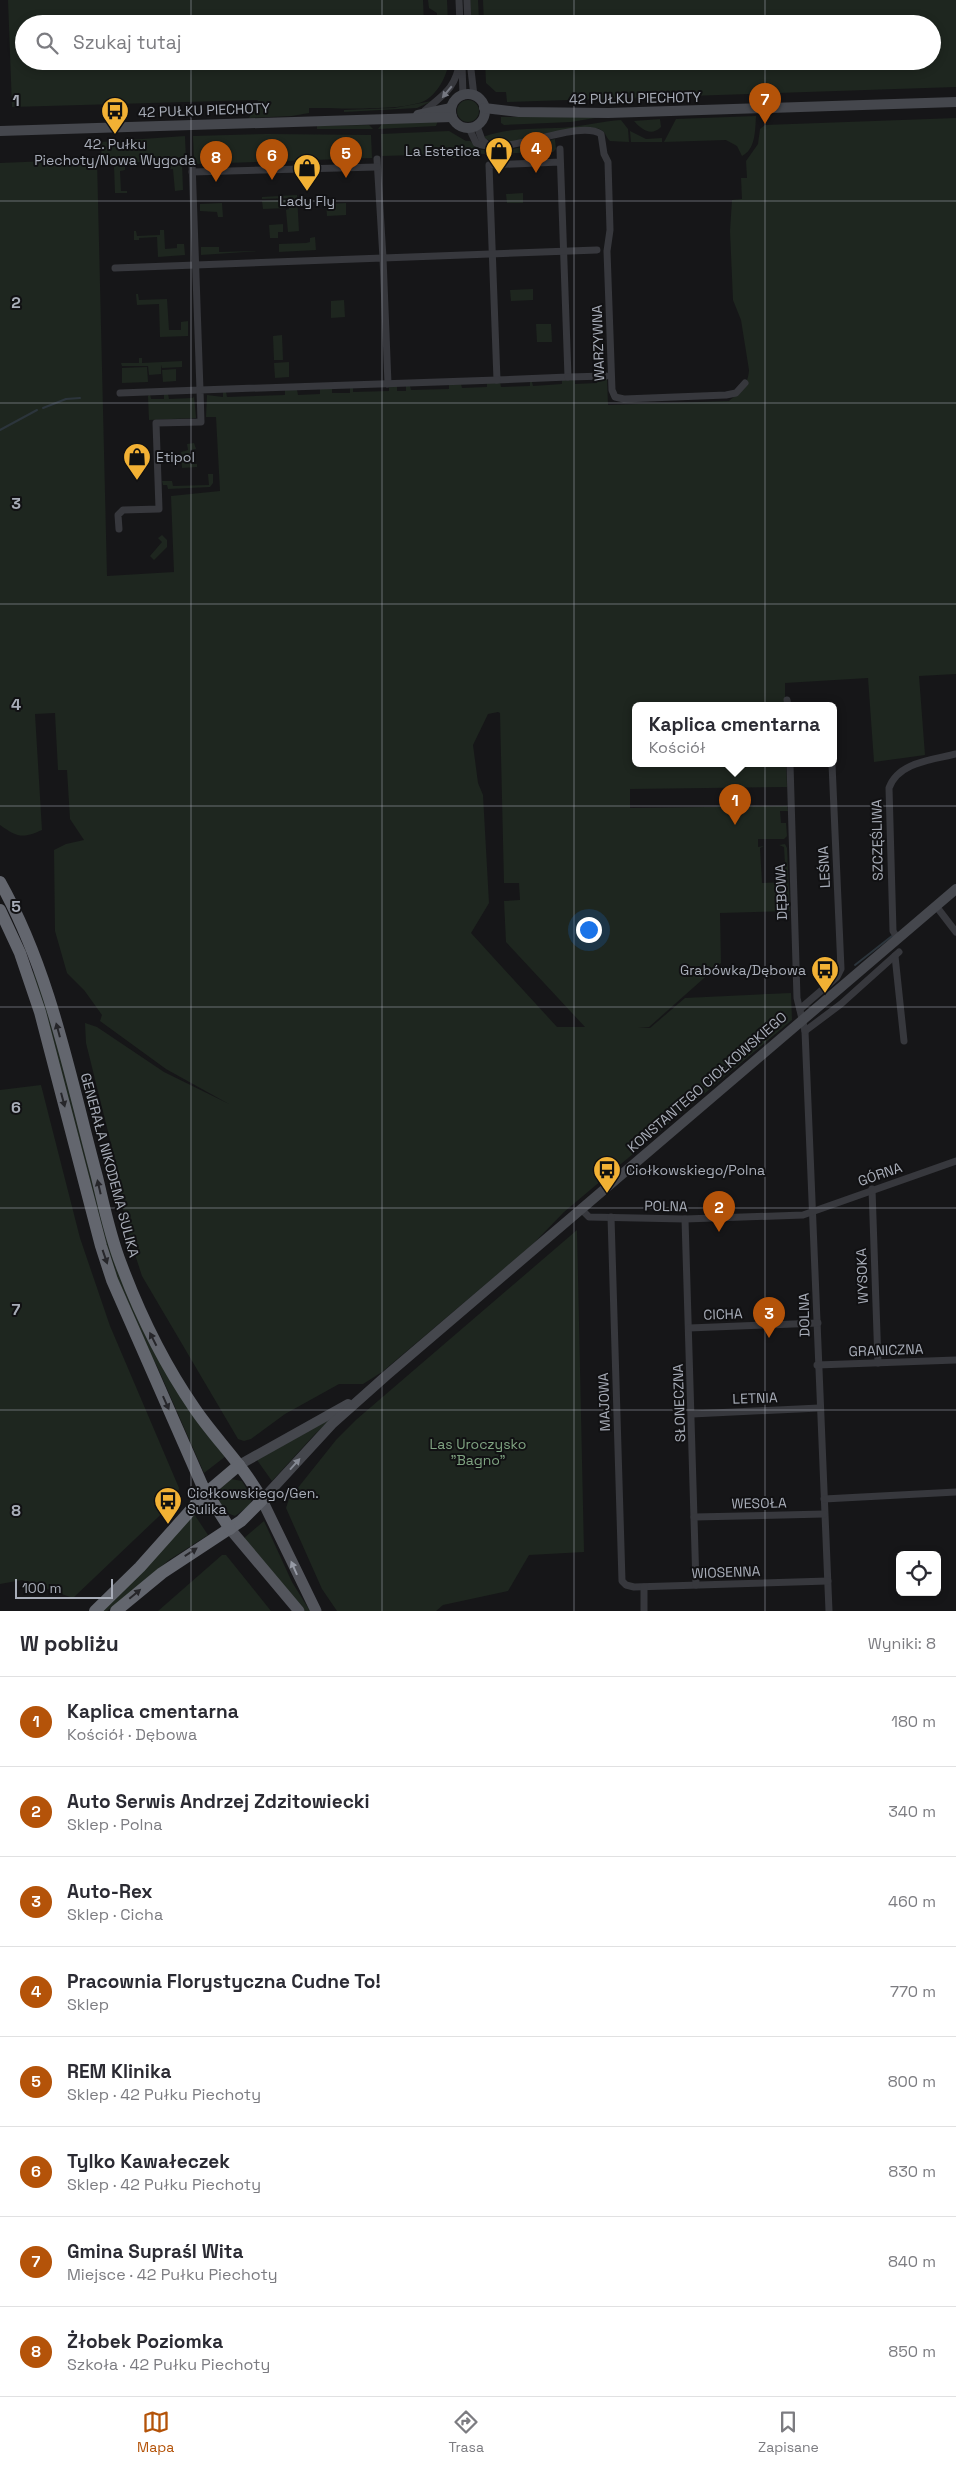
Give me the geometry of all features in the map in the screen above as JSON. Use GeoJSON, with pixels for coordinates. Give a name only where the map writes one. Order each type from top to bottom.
{"type":"FeatureCollection","features":[{"type":"Feature","properties":{"kind":"highway","name":"GENERAŁA NIKODEMA SULIKA"},"geometry":{"type":"LineString","coordinates":[[0,882],[37,960],[54,1015],[110,1234],[146,1326],[177,1382],[195,1409],[239,1464],[262,1500]]}},
{"type":"Feature","properties":{"kind":"highway","name":"GENERAŁA NIKODEMA SULIKA"},"geometry":{"type":"LineString","coordinates":[[0,910],[20,953],[40,1012],[110,1271],[206,1492],[230,1529]]}},
{"type":"Feature","properties":{"kind":"highway"},"geometry":{"type":"LineString","coordinates":[[20,953],[30,965],[35,965],[37,960]]}},
{"type":"Feature","properties":{"kind":"highway"},"geometry":{"type":"LineString","coordinates":[[95,1611],[140,1567],[206,1492],[239,1464]]}},
{"type":"Feature","properties":{"kind":"highway"},"geometry":{"type":"LineString","coordinates":[[116,1611],[162,1573],[241,1521],[262,1500]]}},
{"type":"Feature","properties":{"kind":"main road"},"geometry":{"type":"LineString","coordinates":[[262,1500],[316,1611]]}},
{"type":"Feature","properties":{"kind":"main road"},"geometry":{"type":"LineString","coordinates":[[230,1529],[299,1611]]}},
{"type":"Feature","properties":{"kind":"street"},"geometry":{"type":"LineString","coordinates":[[459,0],[460,15]]}},
{"type":"Feature","properties":{"kind":"street"},"geometry":{"type":"LineString","coordinates":[[467,0],[468,15]]}},
{"type":"Feature","properties":{"kind":"street"},"geometry":{"type":"LineString","coordinates":[[421,114],[450,90],[459,70]]}},
{"type":"Feature","properties":{"kind":"street"},"geometry":{"type":"LineString","coordinates":[[462,70],[463,96]]}},
{"type":"Feature","properties":{"kind":"street"},"geometry":{"type":"LineString","coordinates":[[471,70],[474,96]]}},
{"type":"Feature","properties":{"kind":"street"},"geometry":{"type":"LineString","coordinates":[[463,96],[474,96],[481,101],[484,112],[473,127],[459,125],[452,113],[454,102],[463,96]]}},
{"type":"Feature","properties":{"kind":"street","name":"42 PUŁKU PIECHOTY"},"geometry":{"type":"LineString","coordinates":[[484,112],[608,113],[956,102]]}},
{"type":"Feature","properties":{"kind":"street","name":"42 PUŁKU PIECHOTY"},"geometry":{"type":"LineString","coordinates":[[409,117],[421,114],[452,113]]}},
{"type":"Feature","properties":{"kind":"street","name":"42 PUŁKU PIECHOTY"},"geometry":{"type":"LineString","coordinates":[[0,131],[409,117],[452,113]]}},
{"type":"Feature","properties":{"kind":"street","name":"WARZYWNA"},"geometry":{"type":"LineString","coordinates":[[473,127],[476,142],[488,146],[509,145],[558,134],[594,131],[601,134],[604,154],[608,162],[610,230],[607,258],[613,394],[619,398],[726,395],[736,393],[745,383]]}},
{"type":"Feature","properties":{"kind":"street"},"geometry":{"type":"LineString","coordinates":[[560,149],[568,377]]}},
{"type":"Feature","properties":{"kind":"street"},"geometry":{"type":"LineString","coordinates":[[377,159],[384,258],[388,384]]}},
{"type":"Feature","properties":{"kind":"street"},"geometry":{"type":"LineString","coordinates":[[119,529],[118,515],[123,510],[159,509],[156,423],[201,422],[192,162]]}},
{"type":"Feature","properties":{"kind":"street"},"geometry":{"type":"LineString","coordinates":[[496,380],[488,165],[560,162]]}},
{"type":"Feature","properties":{"kind":"street"},"geometry":{"type":"LineString","coordinates":[[192,172],[377,167]]}},
{"type":"Feature","properties":{"kind":"street"},"geometry":{"type":"LineString","coordinates":[[115,268],[597,250]]}},
{"type":"Feature","properties":{"kind":"street"},"geometry":{"type":"LineString","coordinates":[[120,393],[606,376]]}},
{"type":"Feature","properties":{"kind":"street","name":"SZCZĘŚLIWA"},"geometry":{"type":"LineString","coordinates":[[898,939],[893,931],[889,788],[892,778],[900,770],[956,754]]}},
{"type":"Feature","properties":{"kind":"street","name":"DĘBOWA"},"geometry":{"type":"LineString","coordinates":[[790,767],[797,998],[801,1014]]}},
{"type":"Feature","properties":{"kind":"street","name":"LEŚNA"},"geometry":{"type":"LineString","coordinates":[[801,1014],[837,977],[841,969],[832,767]]}},
{"type":"Feature","properties":{"kind":"street","name":"KONSTANTEGO CIOŁKOWSKIEGO"},"geometry":{"type":"LineString","coordinates":[[262,1500],[332,1424],[387,1375],[581,1209],[801,1014],[898,939],[956,889]]}},
{"type":"Feature","properties":{"kind":"street"},"geometry":{"type":"LineString","coordinates":[[936,906],[956,932]]}},
{"type":"Feature","properties":{"kind":"street"},"geometry":{"type":"LineString","coordinates":[[805,1031],[841,1004],[897,954],[904,1041]]}},
{"type":"Feature","properties":{"kind":"street","name":"DOLNA"},"geometry":{"type":"LineString","coordinates":[[801,1014],[805,1031],[818,1323],[817,1365],[829,1611]]}},
{"type":"Feature","properties":{"kind":"street","name":"GÓRNA"},"geometry":{"type":"LineString","coordinates":[[813,1211],[956,1161]]}},
{"type":"Feature","properties":{"kind":"street","name":"WYSOKA"},"geometry":{"type":"LineString","coordinates":[[872,1189],[878,1363]]}},
{"type":"Feature","properties":{"kind":"street","name":"POLNA"},"geometry":{"type":"LineString","coordinates":[[581,1209],[589,1217],[685,1219],[803,1215],[813,1211]]}},
{"type":"Feature","properties":{"kind":"street","name":"MAJOWA"},"geometry":{"type":"LineString","coordinates":[[611,1217],[621,1571],[622,1581],[626,1586]]}},
{"type":"Feature","properties":{"kind":"street","name":"SŁONECZNA"},"geometry":{"type":"LineString","coordinates":[[685,1219],[696,1585]]}},
{"type":"Feature","properties":{"kind":"street","name":"CICHA"},"geometry":{"type":"LineString","coordinates":[[689,1328],[818,1323]]}},
{"type":"Feature","properties":{"kind":"street","name":"GRANICZNA"},"geometry":{"type":"LineString","coordinates":[[817,1365],[956,1360]]}},
{"type":"Feature","properties":{"kind":"street","name":"KONSTANTEGO CIOŁKOWSKIEGO"},"geometry":{"type":"LineString","coordinates":[[239,1464],[343,1407],[387,1375]]}},
{"type":"Feature","properties":{"kind":"street","name":"LETNIA"},"geometry":{"type":"LineString","coordinates":[[692,1414],[819,1408]]}},
{"type":"Feature","properties":{"kind":"street"},"geometry":{"type":"LineString","coordinates":[[824,1499],[956,1492]]}},
{"type":"Feature","properties":{"kind":"street","name":"WESOŁA"},"geometry":{"type":"LineString","coordinates":[[694,1517],[824,1514]]}},
{"type":"Feature","properties":{"kind":"street","name":"WIOSENNA"},"geometry":{"type":"LineString","coordinates":[[626,1586],[828,1581]]}},
{"type":"Feature","properties":{"kind":"street"},"geometry":{"type":"LineString","coordinates":[[644,1587],[644,1611]]}},
{"type":"Feature","properties":{"kind":"green space"},"geometry":{"type":"Polygon","coordinates":[[[8,0],[423,0],[424,15],[15,15],[15,70],[447,70],[437,90],[427,99],[422,102],[398,107],[309,108],[309,113],[292,116],[249,118],[258,100],[12,107],[8,0]]]}},
{"type":"Feature","properties":{"kind":"green space"},"geometry":{"type":"Polygon","coordinates":[[[428,0],[447,0],[448,15],[437,15],[437,13],[429,8],[428,0]]]}},
{"type":"Feature","properties":{"kind":"green space"},"geometry":{"type":"Polygon","coordinates":[[[470,0],[478,0],[479,15],[471,15],[470,0]]]}},
{"type":"Feature","properties":{"kind":"green space"},"geometry":{"type":"Polygon","coordinates":[[[483,0],[956,0],[956,87],[507,102],[506,92],[496,92],[486,83],[485,70],[941,70],[941,15],[484,15],[483,0]]]}},
{"type":"Feature","properties":{"kind":"green space"},"geometry":{"type":"Polygon","coordinates":[[[468,100],[476,103],[479,111],[476,119],[468,122],[460,119],[457,111],[460,103],[468,100]]]}},
{"type":"Feature","properties":{"kind":"green space"},"geometry":{"type":"Polygon","coordinates":[[[432,101],[417,108],[344,112],[344,110],[394,108],[432,101]]]}},
{"type":"Feature","properties":{"kind":"green space"},"geometry":{"type":"Polygon","coordinates":[[[756,116],[752,144],[747,153],[742,156],[737,146],[726,140],[664,142],[676,119],[756,116]]]}},
{"type":"Feature","properties":{"kind":"green space"},"geometry":{"type":"Polygon","coordinates":[[[501,117],[601,117],[571,122],[504,125],[501,123],[501,117]]]}},
{"type":"Feature","properties":{"kind":"green space"},"geometry":{"type":"Polygon","coordinates":[[[956,118],[956,674],[919,676],[925,755],[874,762],[868,678],[785,683],[785,702],[632,702],[632,767],[786,767],[787,787],[630,789],[630,808],[787,806],[788,811],[780,811],[781,823],[786,823],[787,836],[784,839],[758,839],[758,847],[764,846],[760,848],[762,883],[786,882],[784,847],[779,845],[785,844],[787,848],[790,911],[720,913],[721,963],[649,1027],[638,1028],[650,1028],[685,998],[791,993],[792,1020],[564,1212],[532,1245],[382,1372],[363,1384],[339,1384],[285,1414],[251,1439],[244,1441],[238,1439],[142,1276],[129,1236],[126,1217],[117,1194],[118,1172],[86,1043],[85,1023],[97,1027],[164,1072],[229,1104],[166,1069],[100,1021],[102,1015],[84,990],[67,973],[55,931],[54,850],[66,844],[84,840],[70,819],[67,770],[58,770],[55,713],[35,714],[42,830],[24,836],[15,834],[0,825],[0,163],[97,159],[107,576],[174,572],[171,496],[220,491],[216,417],[206,417],[207,395],[223,397],[223,392],[226,392],[227,397],[285,395],[285,390],[297,390],[298,395],[320,394],[320,389],[332,388],[332,393],[350,393],[350,388],[353,388],[353,392],[389,391],[389,386],[397,386],[397,391],[406,391],[406,386],[410,386],[411,390],[449,389],[449,385],[461,384],[462,388],[487,387],[487,383],[500,382],[501,387],[530,386],[530,382],[532,382],[533,386],[562,384],[562,380],[575,380],[575,384],[597,383],[597,379],[607,378],[608,405],[729,401],[745,384],[749,370],[741,320],[733,300],[730,231],[732,200],[742,199],[741,178],[747,178],[746,161],[758,144],[760,129],[765,125],[956,118]],[[498,712],[488,714],[473,745],[478,783],[483,795],[489,903],[471,933],[557,1027],[585,1027],[506,942],[504,901],[520,900],[519,883],[504,883],[500,713],[498,712]]]}},
{"type":"Feature","properties":{"kind":"green space"},"geometry":{"type":"Polygon","coordinates":[[[660,119],[661,127],[650,132],[640,127],[634,121],[660,119]]]}},
{"type":"Feature","properties":{"kind":"green space"},"geometry":{"type":"Polygon","coordinates":[[[438,120],[436,126],[378,129],[382,124],[438,120]]]}},
{"type":"Feature","properties":{"kind":"green space"},"geometry":{"type":"Polygon","coordinates":[[[621,120],[628,129],[629,142],[610,141],[603,131],[596,128],[517,141],[492,141],[483,137],[504,131],[571,127],[621,120]]]}},
{"type":"Feature","properties":{"kind":"green space"},"geometry":{"type":"Polygon","coordinates":[[[369,125],[373,129],[317,129],[317,126],[369,125]]]}},
{"type":"Feature","properties":{"kind":"green space"},"geometry":{"type":"Polygon","coordinates":[[[449,131],[466,141],[470,141],[481,150],[513,149],[555,139],[556,149],[553,152],[481,154],[480,157],[451,158],[450,154],[382,156],[381,134],[449,131]]]}},
{"type":"Feature","properties":{"kind":"green space"},"geometry":{"type":"Polygon","coordinates":[[[630,131],[646,139],[662,138],[662,142],[631,142],[630,131]]]}},
{"type":"Feature","properties":{"kind":"green space"},"geometry":{"type":"Polygon","coordinates":[[[267,134],[371,135],[372,158],[197,164],[196,160],[194,160],[193,136],[267,134]]]}},
{"type":"Feature","properties":{"kind":"green space"},"geometry":{"type":"Polygon","coordinates":[[[185,136],[186,161],[103,163],[100,142],[185,136]]]}},
{"type":"Feature","properties":{"kind":"green space"},"geometry":{"type":"Polygon","coordinates":[[[182,163],[183,190],[175,191],[173,169],[168,169],[169,164],[182,163]]]}},
{"type":"Feature","properties":{"kind":"green space"},"geometry":{"type":"Polygon","coordinates":[[[114,166],[125,166],[125,170],[120,171],[121,191],[127,191],[127,193],[115,193],[114,166]]]}},
{"type":"Feature","properties":{"kind":"green space"},"geometry":{"type":"Polygon","coordinates":[[[523,193],[523,203],[507,203],[506,194],[523,193]]]}},
{"type":"Feature","properties":{"kind":"green space"},"geometry":{"type":"Polygon","coordinates":[[[297,195],[299,231],[288,232],[286,210],[289,209],[289,198],[262,199],[262,197],[297,195]]]}},
{"type":"Feature","properties":{"kind":"green space"},"geometry":{"type":"Polygon","coordinates":[[[287,200],[287,208],[263,209],[262,201],[287,200]]]}},
{"type":"Feature","properties":{"kind":"green space"},"geometry":{"type":"Polygon","coordinates":[[[222,203],[223,217],[218,217],[217,212],[200,211],[200,204],[222,203]]]}},
{"type":"Feature","properties":{"kind":"green space"},"geometry":{"type":"Polygon","coordinates":[[[346,203],[346,215],[327,216],[326,204],[346,203]]]}},
{"type":"Feature","properties":{"kind":"green space"},"geometry":{"type":"Polygon","coordinates":[[[283,224],[283,232],[278,232],[278,238],[270,238],[269,225],[283,224]]]}},
{"type":"Feature","properties":{"kind":"green space"},"geometry":{"type":"Polygon","coordinates":[[[160,230],[164,230],[165,249],[177,248],[177,244],[184,244],[185,255],[158,257],[157,237],[134,240],[134,231],[136,231],[137,236],[160,235],[160,230]]]}},
{"type":"Feature","properties":{"kind":"green space"},"geometry":{"type":"Polygon","coordinates":[[[315,237],[316,250],[279,252],[279,244],[306,243],[310,242],[310,238],[315,237]]]}},
{"type":"Feature","properties":{"kind":"green space"},"geometry":{"type":"Polygon","coordinates":[[[201,247],[219,247],[219,252],[258,251],[201,255],[201,247]]]}},
{"type":"Feature","properties":{"kind":"green space"},"geometry":{"type":"Polygon","coordinates":[[[533,289],[533,300],[511,301],[510,290],[533,289]]]}},
{"type":"Feature","properties":{"kind":"green space"},"geometry":{"type":"Polygon","coordinates":[[[136,294],[138,294],[139,300],[167,299],[169,330],[181,330],[181,322],[188,321],[188,336],[160,337],[159,304],[137,305],[136,294]]]}},
{"type":"Feature","properties":{"kind":"green space"},"geometry":{"type":"Polygon","coordinates":[[[344,300],[345,317],[331,318],[331,301],[344,300]]]}},
{"type":"Feature","properties":{"kind":"green space"},"geometry":{"type":"Polygon","coordinates":[[[536,324],[551,324],[552,342],[537,342],[536,324]]]}},
{"type":"Feature","properties":{"kind":"green space"},"geometry":{"type":"Polygon","coordinates":[[[282,335],[283,360],[274,360],[273,336],[282,335]]]}},
{"type":"Feature","properties":{"kind":"green space"},"geometry":{"type":"Polygon","coordinates":[[[139,358],[142,358],[142,363],[182,361],[182,367],[162,368],[161,365],[161,374],[149,375],[148,366],[122,366],[121,363],[139,363],[139,358]]]}},
{"type":"Feature","properties":{"kind":"green space"},"geometry":{"type":"Polygon","coordinates":[[[289,362],[289,377],[275,378],[274,363],[289,362]]]}},
{"type":"Feature","properties":{"kind":"green space"},"geometry":{"type":"Polygon","coordinates":[[[147,367],[148,382],[122,383],[122,368],[147,367]]]}},
{"type":"Feature","properties":{"kind":"green space"},"geometry":{"type":"Polygon","coordinates":[[[176,369],[176,381],[163,382],[162,370],[176,369]]]}},
{"type":"Feature","properties":{"kind":"green space"},"geometry":{"type":"Polygon","coordinates":[[[150,394],[151,399],[164,399],[164,394],[168,394],[169,399],[193,398],[194,396],[196,418],[149,420],[148,396],[150,394]]]}},
{"type":"Feature","properties":{"kind":"green space"},"geometry":{"type":"Polygon","coordinates":[[[194,443],[196,449],[190,450],[190,464],[197,464],[197,467],[182,468],[181,452],[188,450],[187,444],[194,443]]]}},
{"type":"Feature","properties":{"kind":"green space"},"geometry":{"type":"Polygon","coordinates":[[[208,474],[213,474],[213,483],[210,487],[168,489],[167,485],[163,485],[162,481],[172,481],[173,486],[209,485],[208,474]]]}},
{"type":"Feature","properties":{"kind":"green space"},"geometry":{"type":"Polygon","coordinates":[[[162,535],[167,540],[167,547],[154,560],[150,556],[162,542],[158,538],[162,535]]]}},
{"type":"Feature","properties":{"kind":"green space"},"geometry":{"type":"Polygon","coordinates":[[[34,972],[48,1010],[115,1262],[226,1456],[204,1473],[157,1366],[143,1342],[111,1263],[34,972]]]}},
{"type":"Feature","properties":{"kind":"green space"},"geometry":{"type":"Polygon","coordinates":[[[41,1085],[80,1238],[110,1326],[179,1488],[176,1500],[73,1598],[22,1580],[0,1584],[0,1090],[41,1085]]]}},
{"type":"Feature","properties":{"kind":"green space","name":"Las Uroczysko \"Bagno\""},"geometry":{"type":"Polygon","coordinates":[[[577,1230],[584,1552],[529,1555],[508,1591],[443,1605],[436,1611],[337,1611],[322,1589],[286,1508],[289,1499],[336,1440],[357,1419],[577,1230]]]}},
{"type":"Feature","properties":{"kind":"green space"},"geometry":{"type":"Polygon","coordinates":[[[334,1417],[315,1434],[272,1481],[257,1460],[334,1417]]]}},
{"type":"Feature","properties":{"kind":"green space"},"geometry":{"type":"Polygon","coordinates":[[[231,1479],[242,1481],[252,1498],[250,1505],[235,1516],[224,1509],[218,1499],[218,1491],[231,1479]]]}},
{"type":"Feature","properties":{"kind":"green space"},"geometry":{"type":"Polygon","coordinates":[[[194,1514],[208,1535],[169,1560],[107,1611],[102,1611],[194,1514]]]}},
{"type":"Feature","properties":{"kind":"green space"},"geometry":{"type":"Polygon","coordinates":[[[264,1521],[292,1582],[310,1611],[305,1611],[243,1539],[264,1521]]]}},
{"type":"Feature","properties":{"kind":"green space"},"geometry":{"type":"Polygon","coordinates":[[[222,1555],[226,1555],[271,1611],[158,1611],[222,1555]]]}},
{"type":"Feature","properties":{"kind":"waterway"},"geometry":{"type":"LineString","coordinates":[[43,408],[66,399],[80,398]]}},
{"type":"Feature","properties":{"kind":"waterway"},"geometry":{"type":"LineString","coordinates":[[0,430],[37,410]]}},
{"type":"Feature","properties":{"kind":"waterway"},"geometry":{"type":"LineString","coordinates":[[855,965],[892,936]]}},
{"type":"Feature","properties":{"kind":"place","name":"Gmina Supraśl Wita"},"geometry":{"type":"Point","coordinates":[765,124]}},
{"type":"Feature","properties":{"kind":"place","name":"42. Pułku Piechoty/Nowa Wygoda"},"geometry":{"type":"Point","coordinates":[115,135]}},
{"type":"Feature","properties":{"kind":"place","name":"Pracownia Florystyczna Cudne To!"},"geometry":{"type":"Point","coordinates":[536,173]}},
{"type":"Feature","properties":{"kind":"place","name":"La Estetica"},"geometry":{"type":"Point","coordinates":[499,175]}},
{"type":"Feature","properties":{"kind":"place","name":"REM Klinika"},"geometry":{"type":"Point","coordinates":[346,178]}},
{"type":"Feature","properties":{"kind":"place","name":"Tylko Kawałeczek"},"geometry":{"type":"Point","coordinates":[272,180]}},
{"type":"Feature","properties":{"kind":"place","name":"Żłobek Poziomka"},"geometry":{"type":"Point","coordinates":[216,182]}},
{"type":"Feature","properties":{"kind":"place","name":"Lady Fly"},"geometry":{"type":"Point","coordinates":[307,192]}},
{"type":"Feature","properties":{"kind":"place","name":"Etipol"},"geometry":{"type":"Point","coordinates":[137,481]}},
{"type":"Feature","properties":{"kind":"place","name":"Kaplica cmentarna"},"geometry":{"type":"Point","coordinates":[735,825]}},
{"type":"Feature","properties":{"kind":"place","name":"Grabówka/Dębowa"},"geometry":{"type":"Point","coordinates":[825,994]}},
{"type":"Feature","properties":{"kind":"place","name":"Ciołkowskiego/Polna"},"geometry":{"type":"Point","coordinates":[607,1194]}},
{"type":"Feature","properties":{"kind":"place","name":"Auto Serwis Andrzej Zdzitowiecki"},"geometry":{"type":"Point","coordinates":[719,1232]}},
{"type":"Feature","properties":{"kind":"place","name":"Auto-Rex"},"geometry":{"type":"Point","coordinates":[769,1338]}},
{"type":"Feature","properties":{"kind":"place","name":"Ciołkowskiego/Gen. Sulika"},"geometry":{"type":"Point","coordinates":[168,1525]}}]}
